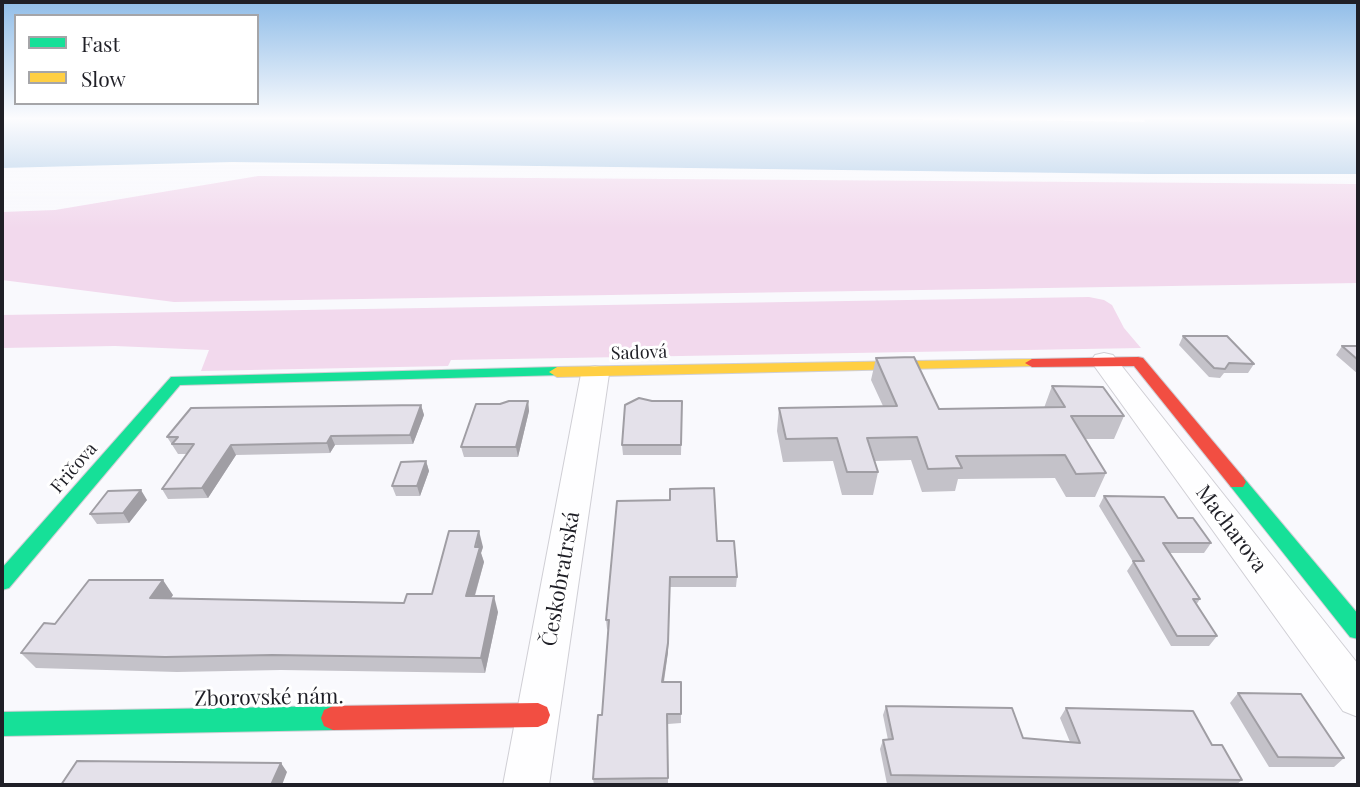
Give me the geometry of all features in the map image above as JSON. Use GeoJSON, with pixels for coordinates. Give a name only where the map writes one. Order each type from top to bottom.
{"type":"FeatureCollection","features":[{"type":"Feature","properties":{"kind":"street","name":"Macharova"},"geometry":{"type":"LineString","coordinates":[[1104,361],[1358,697]]}},
{"type":"Feature","properties":{"kind":"street","name":"Sadová"},"geometry":{"type":"LineString","coordinates":[[176,380],[595,374],[1138,361],[1358,630]]}},
{"type":"Feature","properties":{"kind":"street","name":"Českobratrská"},"geometry":{"type":"LineString","coordinates":[[526,785],[595,374]]}},
{"type":"Feature","properties":{"kind":"street","name":"Fričova"},"geometry":{"type":"LineString","coordinates":[[2,582],[176,380]]}},
{"type":"Feature","properties":{"kind":"street","name":"Zborovské nám."},"geometry":{"type":"LineString","coordinates":[[2,724],[538,715]]}},
{"type":"Feature","properties":{"kind":"shaded area"},"geometry":{"type":"Polygon","coordinates":[[[258,176],[1358,184],[1358,283],[174,302],[2,280],[2,212],[55,210],[258,176]]]}},
{"type":"Feature","properties":{"kind":"shaded area"},"geometry":{"type":"Polygon","coordinates":[[[1089,297],[1112,305],[1124,328],[1141,348],[451,360],[448,366],[201,371],[209,350],[115,346],[2,348],[2,315],[1089,297]]]}},
{"type":"Feature","properties":{"kind":"water"},"geometry":{"type":"Polygon","coordinates":[[[2,155],[1358,155],[1358,174],[1147,174],[232,162],[2,168],[2,155]]]}},
{"type":"Feature","properties":{"kind":"building"},"geometry":{"type":"Polygon","coordinates":[[[1183,336],[1227,336],[1254,364],[1229,363],[1225,369],[1214,368],[1183,336]]]}},
{"type":"Feature","properties":{"kind":"building"},"geometry":{"type":"Polygon","coordinates":[[[1342,346],[1358,346],[1358,360],[1342,346]]]}},
{"type":"Feature","properties":{"kind":"building"},"geometry":{"type":"Polygon","coordinates":[[[914,357],[939,409],[1065,407],[1052,386],[1103,387],[1124,416],[1071,416],[1106,473],[1076,474],[1065,455],[956,456],[962,468],[928,469],[917,437],[867,438],[878,472],[847,472],[837,438],[786,439],[779,408],[897,406],[876,358],[914,357]]]}},
{"type":"Feature","properties":{"kind":"building"},"geometry":{"type":"Polygon","coordinates":[[[639,398],[682,401],[681,445],[622,445],[625,405],[639,398]]]}},
{"type":"Feature","properties":{"kind":"building"},"geometry":{"type":"Polygon","coordinates":[[[528,401],[516,447],[461,447],[476,404],[500,404],[528,401]]]}},
{"type":"Feature","properties":{"kind":"building"},"geometry":{"type":"Polygon","coordinates":[[[421,405],[410,435],[331,436],[327,443],[231,445],[202,488],[162,489],[194,444],[172,444],[178,437],[167,437],[191,408],[421,405]]]}},
{"type":"Feature","properties":{"kind":"building"},"geometry":{"type":"Polygon","coordinates":[[[426,461],[417,486],[392,486],[401,462],[426,461]]]}},
{"type":"Feature","properties":{"kind":"building"},"geometry":{"type":"Polygon","coordinates":[[[714,488],[717,541],[734,541],[737,577],[670,577],[668,643],[662,682],[681,682],[681,714],[667,714],[668,778],[593,779],[598,715],[602,715],[609,620],[606,620],[617,501],[670,500],[670,489],[714,488]]]}},
{"type":"Feature","properties":{"kind":"building"},"geometry":{"type":"Polygon","coordinates":[[[141,490],[123,513],[90,514],[108,491],[141,490]]]}},
{"type":"Feature","properties":{"kind":"building"},"geometry":{"type":"Polygon","coordinates":[[[1104,496],[1164,497],[1178,518],[1193,518],[1211,543],[1163,543],[1200,599],[1193,599],[1217,636],[1177,636],[1133,561],[1144,561],[1104,496]]]}},
{"type":"Feature","properties":{"kind":"building"},"geometry":{"type":"Polygon","coordinates":[[[449,531],[479,531],[475,547],[480,547],[466,596],[494,596],[481,658],[272,655],[165,657],[21,653],[44,623],[55,624],[89,580],[163,580],[150,598],[404,603],[407,594],[432,594],[449,531]]]}},
{"type":"Feature","properties":{"kind":"building"},"geometry":{"type":"Polygon","coordinates":[[[1238,693],[1301,694],[1344,758],[1278,757],[1238,693]]]}},
{"type":"Feature","properties":{"kind":"building"},"geometry":{"type":"Polygon","coordinates":[[[886,706],[1012,708],[1023,738],[1080,743],[1066,708],[1193,711],[1212,745],[1222,745],[1242,780],[891,775],[883,740],[893,739],[886,706]]]}},
{"type":"Feature","properties":{"kind":"building"},"geometry":{"type":"Polygon","coordinates":[[[77,761],[281,763],[271,785],[61,785],[77,761]]]}},
{"type":"Feature","properties":{"kind":"traffic: fast"},"geometry":{"type":"LineString","coordinates":[[2,582],[176,380],[557,372]]}},
{"type":"Feature","properties":{"kind":"traffic: fast"},"geometry":{"type":"LineString","coordinates":[[1237,482],[1358,630]]}},
{"type":"Feature","properties":{"kind":"traffic: fast"},"geometry":{"type":"LineString","coordinates":[[2,724],[333,718]]}},
{"type":"Feature","properties":{"kind":"traffic: slow"},"geometry":{"type":"LineString","coordinates":[[557,372],[1032,363]]}},
{"type":"Feature","properties":{"kind":"traffic: jam"},"geometry":{"type":"LineString","coordinates":[[1032,363],[1138,361],[1237,482]]}},
{"type":"Feature","properties":{"kind":"traffic: jam"},"geometry":{"type":"LineString","coordinates":[[333,718],[538,715]]}}]}
